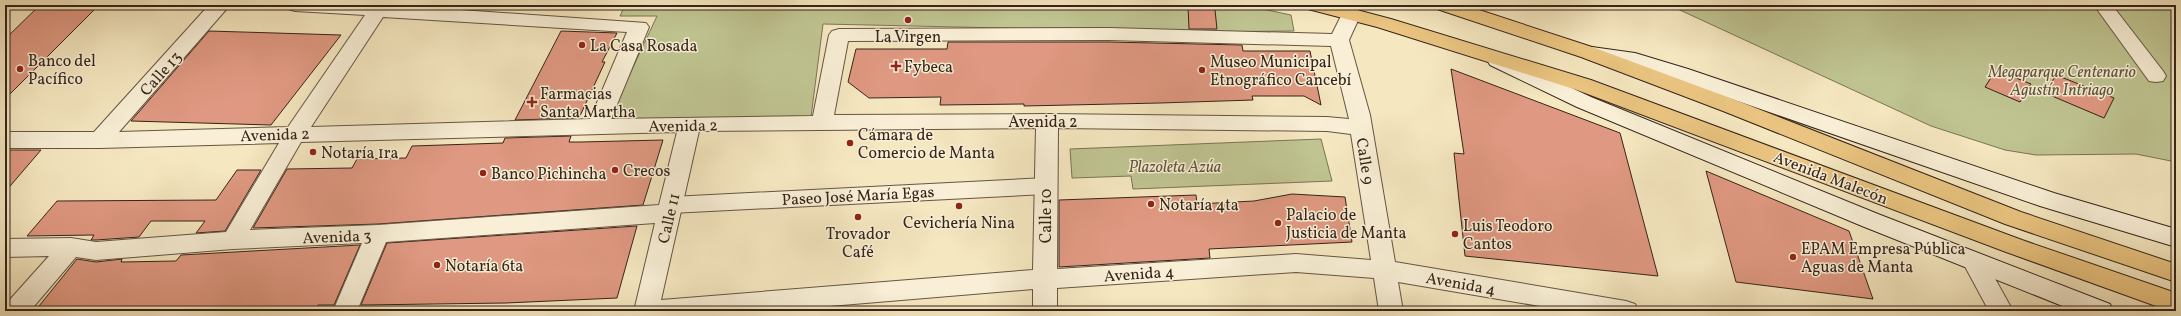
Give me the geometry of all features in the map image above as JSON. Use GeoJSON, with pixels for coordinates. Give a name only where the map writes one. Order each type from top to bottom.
{"type":"FeatureCollection","features":[{"type":"Feature","properties":{"kind":"main road","name":"Avenida Malecón"},"geometry":{"type":"LineString","coordinates":[[1315,5],[1351,14],[1584,85],[1736,140],[2014,246],[2176,303]]}},
{"type":"Feature","properties":{"kind":"main road","name":"Avenida Malecón"},"geometry":{"type":"LineString","coordinates":[[1444,5],[1511,25],[1704,98],[2015,219],[2176,273]]}},
{"type":"Feature","properties":{"kind":"street","name":"Calle 13"},"geometry":{"type":"LineString","coordinates":[[100,140],[220,5]]}},
{"type":"Feature","properties":{"kind":"street"},"geometry":{"type":"LineString","coordinates":[[295,5],[639,27],[597,128]]}},
{"type":"Feature","properties":{"kind":"street"},"geometry":{"type":"LineString","coordinates":[[2103,5],[2156,76]]}},
{"type":"Feature","properties":{"kind":"street"},"geometry":{"type":"LineString","coordinates":[[233,240],[295,134],[378,10]]}},
{"type":"Feature","properties":{"kind":"street"},"geometry":{"type":"LineString","coordinates":[[822,124],[839,35],[1110,34],[1339,40],[1351,14]]}},
{"type":"Feature","properties":{"kind":"street","name":"Calle 9"},"geometry":{"type":"LineString","coordinates":[[1339,40],[1361,128],[1391,311]]}},
{"type":"Feature","properties":{"kind":"street","name":"Avenida Malecón"},"geometry":{"type":"LineString","coordinates":[[1583,52],[1635,60],[1681,74],[2048,200],[2176,238]]}},
{"type":"Feature","properties":{"kind":"street","name":"Avenida Malecón"},"geometry":{"type":"LineString","coordinates":[[1485,54],[1584,102],[1974,262],[2101,311]]}},
{"type":"Feature","properties":{"kind":"street","name":"Avenida 2"},"geometry":{"type":"LineString","coordinates":[[5,140],[100,140],[295,134],[597,128],[690,124],[1047,121],[1327,124],[1361,128]]}},
{"type":"Feature","properties":{"kind":"street","name":"Calle 10"},"geometry":{"type":"LineString","coordinates":[[1045,311],[1047,121]]}},
{"type":"Feature","properties":{"kind":"street","name":"Calle 11"},"geometry":{"type":"LineString","coordinates":[[646,311],[690,124]]}},
{"type":"Feature","properties":{"kind":"street","name":"Paseo José María Egas"},"geometry":{"type":"LineString","coordinates":[[670,209],[1046,186]]}},
{"type":"Feature","properties":{"kind":"street","name":"Avenida 3"},"geometry":{"type":"LineString","coordinates":[[5,248],[71,247],[96,251],[233,240],[378,234],[670,209]]}},
{"type":"Feature","properties":{"kind":"street"},"geometry":{"type":"LineString","coordinates":[[345,311],[378,234]]}},
{"type":"Feature","properties":{"kind":"street"},"geometry":{"type":"LineString","coordinates":[[15,311],[71,247]]}},
{"type":"Feature","properties":{"kind":"street"},"geometry":{"type":"LineString","coordinates":[[1974,262],[2001,311]]}},
{"type":"Feature","properties":{"kind":"street","name":"Avenida 4"},"geometry":{"type":"LineString","coordinates":[[649,311],[1045,279],[1296,263],[1385,270],[1626,311]]}},
{"type":"Feature","properties":{"kind":"green space"},"geometry":{"type":"Polygon","coordinates":[[[625,5],[1244,5],[1291,15],[1294,31],[1182,32],[823,24],[811,117],[608,121],[657,16],[620,16],[625,5]]]}},
{"type":"Feature","properties":{"kind":"green space","name":"Megaparque Centenario Agustín Intriago"},"geometry":{"type":"Polygon","coordinates":[[[1669,5],[2176,5],[2176,162],[2136,154],[2036,155],[2005,150],[1931,126],[1669,5]]]}},
{"type":"Feature","properties":{"kind":"green space","name":"Plazoleta Azúa"},"geometry":{"type":"Polygon","coordinates":[[[1321,139],[1332,181],[1133,189],[1131,176],[1072,178],[1070,149],[1321,139]]]}},
{"type":"Feature","properties":{"kind":"building","name":"Banco del Pacífico"},"geometry":{"type":"Polygon","coordinates":[[[40,5],[99,5],[5,99],[5,39],[40,5]]]}},
{"type":"Feature","properties":{"kind":"building"},"geometry":{"type":"Polygon","coordinates":[[[1204,6],[1215,10],[1217,29],[1189,29],[1188,7],[1204,6]]]}},
{"type":"Feature","properties":{"kind":"building"},"geometry":{"type":"Polygon","coordinates":[[[209,31],[341,35],[271,125],[131,121],[209,31]]]}},
{"type":"Feature","properties":{"kind":"building"},"geometry":{"type":"Polygon","coordinates":[[[561,31],[617,33],[602,62],[605,62],[579,118],[515,120],[561,31]]]}},
{"type":"Feature","properties":{"kind":"building"},"geometry":{"type":"Polygon","coordinates":[[[948,42],[1109,42],[1242,45],[1243,51],[1310,51],[1321,105],[1304,96],[1252,96],[1253,100],[1160,103],[1024,106],[1024,104],[940,105],[941,97],[869,98],[848,82],[856,49],[947,49],[948,42]]]}},
{"type":"Feature","properties":{"kind":"building"},"geometry":{"type":"Polygon","coordinates":[[[1451,69],[1620,133],[1658,276],[1465,256],[1454,153],[1464,154],[1451,69]]]}},
{"type":"Feature","properties":{"kind":"building"},"geometry":{"type":"Polygon","coordinates":[[[1996,70],[2031,84],[2020,102],[1985,87],[1996,70]]]}},
{"type":"Feature","properties":{"kind":"building"},"geometry":{"type":"Polygon","coordinates":[[[2056,75],[2114,98],[2104,118],[2045,93],[2056,75]]]}},
{"type":"Feature","properties":{"kind":"building"},"geometry":{"type":"Polygon","coordinates":[[[571,136],[569,142],[663,140],[643,205],[378,224],[253,228],[287,169],[352,168],[357,159],[406,158],[412,146],[503,143],[505,138],[571,136]]]}},
{"type":"Feature","properties":{"kind":"building"},"geometry":{"type":"Polygon","coordinates":[[[5,150],[41,150],[5,192],[5,150]]]}},
{"type":"Feature","properties":{"kind":"building"},"geometry":{"type":"Polygon","coordinates":[[[237,170],[261,170],[225,231],[196,233],[205,221],[151,221],[139,237],[91,240],[94,235],[27,236],[57,201],[216,200],[237,170]]]}},
{"type":"Feature","properties":{"kind":"building","name":"EPAM Empresa Pública Aguas de Manta"},"geometry":{"type":"Polygon","coordinates":[[[1706,171],[1849,231],[1873,299],[1736,282],[1706,171]]]}},
{"type":"Feature","properties":{"kind":"building"},"geometry":{"type":"Polygon","coordinates":[[[1292,194],[1345,197],[1352,242],[1209,249],[1210,258],[1059,267],[1059,200],[1196,195],[1197,204],[1254,201],[1292,194]]]}},
{"type":"Feature","properties":{"kind":"building"},"geometry":{"type":"Polygon","coordinates":[[[637,226],[617,298],[506,303],[361,305],[387,243],[637,226]]]}},
{"type":"Feature","properties":{"kind":"building"},"geometry":{"type":"Polygon","coordinates":[[[360,245],[334,305],[318,305],[314,311],[35,311],[77,259],[96,262],[122,259],[121,262],[176,261],[181,255],[360,245]]]}},
{"type":"Feature","properties":{"kind":"place","name":"La Virgen"},"geometry":{"type":"Point","coordinates":[908,20]}},
{"type":"Feature","properties":{"kind":"place","name":"La Casa Rosada"},"geometry":{"type":"Point","coordinates":[582,45]}},
{"type":"Feature","properties":{"kind":"place","name":"Fybeca"},"geometry":{"type":"Point","coordinates":[896,66]}},
{"type":"Feature","properties":{"kind":"place","name":"Banco del Pacífico"},"geometry":{"type":"Point","coordinates":[20,69]}},
{"type":"Feature","properties":{"kind":"place","name":"Museo Municipal Etnográfico Cancebí"},"geometry":{"type":"Point","coordinates":[1202,70]}},
{"type":"Feature","properties":{"kind":"place","name":"Farmacias Santa Martha"},"geometry":{"type":"Point","coordinates":[532,102]}},
{"type":"Feature","properties":{"kind":"place","name":"Cámara de Comercio de Manta"},"geometry":{"type":"Point","coordinates":[850,143]}},
{"type":"Feature","properties":{"kind":"place","name":"Notaría 1ra"},"geometry":{"type":"Point","coordinates":[313,152]}},
{"type":"Feature","properties":{"kind":"place","name":"Crecos"},"geometry":{"type":"Point","coordinates":[615,170]}},
{"type":"Feature","properties":{"kind":"place","name":"Banco Pichincha"},"geometry":{"type":"Point","coordinates":[483,173]}},
{"type":"Feature","properties":{"kind":"place","name":"Notaría 4ta"},"geometry":{"type":"Point","coordinates":[1151,204]}},
{"type":"Feature","properties":{"kind":"place","name":"Cevichería Nina"},"geometry":{"type":"Point","coordinates":[959,206]}},
{"type":"Feature","properties":{"kind":"place","name":"Trovador Café"},"geometry":{"type":"Point","coordinates":[858,217]}},
{"type":"Feature","properties":{"kind":"place","name":"Palacio de Justicia de Manta"},"geometry":{"type":"Point","coordinates":[1278,223]}},
{"type":"Feature","properties":{"kind":"place","name":"Luis Teodoro Cantos"},"geometry":{"type":"Point","coordinates":[1455,234]}},
{"type":"Feature","properties":{"kind":"place","name":"EPAM Empresa Pública Aguas de Manta"},"geometry":{"type":"Point","coordinates":[1793,257]}},
{"type":"Feature","properties":{"kind":"place","name":"Notaría 6ta"},"geometry":{"type":"Point","coordinates":[437,265]}}]}
